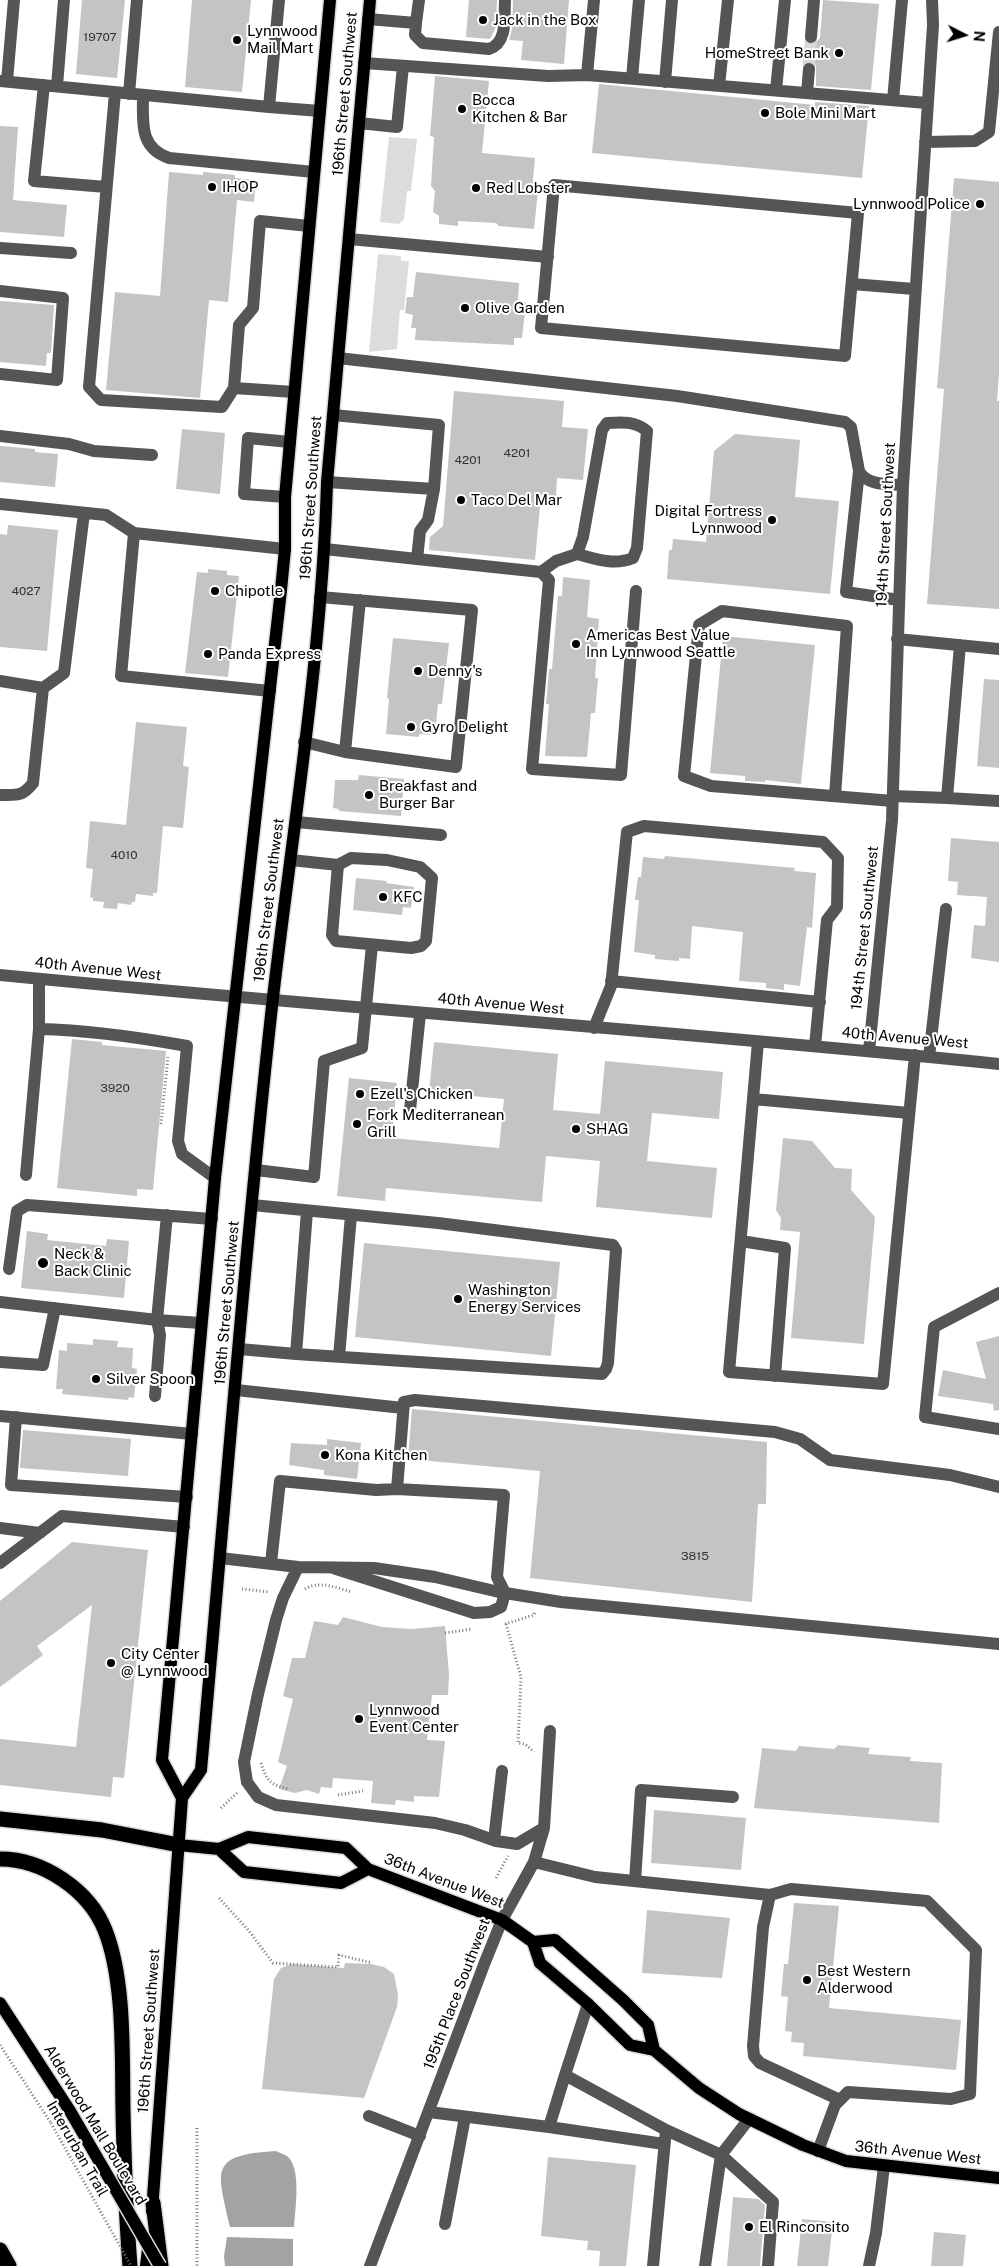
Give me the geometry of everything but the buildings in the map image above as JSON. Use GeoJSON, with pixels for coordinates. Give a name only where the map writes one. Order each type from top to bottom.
{"type":"FeatureCollection","features":[{"type":"Feature","properties":{"kind":"highway"},"geometry":{"type":"LineString","coordinates":[[0,1819],[102,1830],[179,1845]]}},
{"type":"Feature","properties":{"kind":"highway"},"geometry":{"type":"LineString","coordinates":[[0,1859],[20,1862],[45,1870],[72,1886],[96,1913],[112,1948],[120,2018],[124,2191],[131,2266]]}},
{"type":"Feature","properties":{"kind":"highway"},"geometry":{"type":"LineString","coordinates":[[153,2203],[161,2266]]}},
{"type":"Feature","properties":{"kind":"highway"},"geometry":{"type":"LineString","coordinates":[[0,2250],[9,2266]]}},
{"type":"Feature","properties":{"kind":"main road","name":"196th Street Southwest"},"geometry":{"type":"LineString","coordinates":[[182,1798],[162,1760],[215,1178],[285,549],[285,497],[330,0]]}},
{"type":"Feature","properties":{"kind":"main road","name":"196th Street Southwest"},"geometry":{"type":"LineString","coordinates":[[146,2266],[153,2203],[182,1798],[201,1770],[252,1205],[273,1001],[296,822],[325,549],[327,482],[370,0]]}},
{"type":"Feature","properties":{"kind":"main road","name":"36th Avenue West"},"geometry":{"type":"LineString","coordinates":[[179,1845],[219,1849],[248,1837],[346,1848],[368,1869],[502,1920],[533,1942],[540,1963],[588,2004],[630,2044],[654,2050],[699,2088],[749,2119],[846,2161],[999,2178]]}},
{"type":"Feature","properties":{"kind":"main road","name":"36th Avenue West"},"geometry":{"type":"LineString","coordinates":[[219,1849],[244,1872],[341,1883],[368,1869]]}},
{"type":"Feature","properties":{"kind":"main road"},"geometry":{"type":"LineString","coordinates":[[533,1942],[555,1940],[616,1994],[648,2025],[654,2050]]}},
{"type":"Feature","properties":{"kind":"main road","name":"Alderwood Mall Boulevard"},"geometry":{"type":"LineString","coordinates":[[0,2003],[70,2111],[161,2266]]}},
{"type":"Feature","properties":{"kind":"street"},"geometry":{"type":"LineString","coordinates":[[14,0],[3,81],[143,96],[320,111]]}},
{"type":"Feature","properties":{"kind":"street"},"geometry":{"type":"LineString","coordinates":[[58,86],[64,0]]}},
{"type":"Feature","properties":{"kind":"street"},"geometry":{"type":"LineString","coordinates":[[128,94],[137,0]]}},
{"type":"Feature","properties":{"kind":"street"},"geometry":{"type":"LineString","coordinates":[[269,107],[279,0]]}},
{"type":"Feature","properties":{"kind":"street"},"geometry":{"type":"LineString","coordinates":[[419,0],[415,35],[423,43],[489,49],[497,46],[502,38],[505,0]]}},
{"type":"Feature","properties":{"kind":"street"},"geometry":{"type":"LineString","coordinates":[[587,75],[594,0]]}},
{"type":"Feature","properties":{"kind":"street"},"geometry":{"type":"LineString","coordinates":[[632,78],[639,0]]}},
{"type":"Feature","properties":{"kind":"street"},"geometry":{"type":"LineString","coordinates":[[665,82],[672,0]]}},
{"type":"Feature","properties":{"kind":"street"},"geometry":{"type":"LineString","coordinates":[[719,86],[728,0]]}},
{"type":"Feature","properties":{"kind":"street"},"geometry":{"type":"LineString","coordinates":[[776,90],[785,0]]}},
{"type":"Feature","properties":{"kind":"street"},"geometry":{"type":"LineString","coordinates":[[811,37],[814,0]]}},
{"type":"Feature","properties":{"kind":"street"},"geometry":{"type":"LineString","coordinates":[[893,100],[902,0]]}},
{"type":"Feature","properties":{"kind":"street","name":"194th Street Southwest"},"geometry":{"type":"LineString","coordinates":[[868,1051],[893,798],[903,485],[914,289],[933,25],[932,0]]}},
{"type":"Feature","properties":{"kind":"street"},"geometry":{"type":"LineString","coordinates":[[368,19],[416,23]]}},
{"type":"Feature","properties":{"kind":"street"},"geometry":{"type":"LineString","coordinates":[[925,142],[975,141],[989,132],[999,32]]}},
{"type":"Feature","properties":{"kind":"street"},"geometry":{"type":"LineString","coordinates":[[364,63],[548,76],[587,75],[632,78],[927,103]]}},
{"type":"Feature","properties":{"kind":"street"},"geometry":{"type":"LineString","coordinates":[[359,123],[398,127],[403,66]]}},
{"type":"Feature","properties":{"kind":"street"},"geometry":{"type":"LineString","coordinates":[[807,93],[809,68]]}},
{"type":"Feature","properties":{"kind":"street"},"geometry":{"type":"LineString","coordinates":[[44,85],[34,181],[106,187]]}},
{"type":"Feature","properties":{"kind":"street"},"geometry":{"type":"LineString","coordinates":[[115,93],[89,387],[101,400],[222,408],[234,388],[239,325],[253,308],[260,221],[309,226]]}},
{"type":"Feature","properties":{"kind":"street"},"geometry":{"type":"LineString","coordinates":[[143,96],[146,138],[151,148],[159,155],[169,158],[314,172]]}},
{"type":"Feature","properties":{"kind":"street"},"geometry":{"type":"LineString","coordinates":[[554,185],[858,213],[845,356],[541,328],[548,256],[554,185]]}},
{"type":"Feature","properties":{"kind":"street"},"geometry":{"type":"LineString","coordinates":[[349,238],[548,256]]}},
{"type":"Feature","properties":{"kind":"street"},"geometry":{"type":"LineString","coordinates":[[0,248],[71,253]]}},
{"type":"Feature","properties":{"kind":"street"},"geometry":{"type":"LineString","coordinates":[[852,284],[914,289]]}},
{"type":"Feature","properties":{"kind":"street"},"geometry":{"type":"LineString","coordinates":[[0,291],[63,298],[57,380],[0,374]]}},
{"type":"Feature","properties":{"kind":"street"},"geometry":{"type":"LineString","coordinates":[[338,358],[677,396],[845,422],[851,427],[859,471],[862,477],[868,481],[903,485]]}},
{"type":"Feature","properties":{"kind":"street"},"geometry":{"type":"LineString","coordinates":[[234,388],[294,392]]}},
{"type":"Feature","properties":{"kind":"street"},"geometry":{"type":"LineString","coordinates":[[333,415],[439,425],[434,489],[428,520],[420,531],[417,559]]}},
{"type":"Feature","properties":{"kind":"street"},"geometry":{"type":"LineString","coordinates":[[541,572],[556,560],[577,554],[606,562],[625,561],[633,558],[637,548],[646,455],[647,431],[639,424],[607,423],[602,430],[583,537],[577,554]]}},
{"type":"Feature","properties":{"kind":"street"},"geometry":{"type":"LineString","coordinates":[[0,436],[69,444],[94,451],[152,455]]}},
{"type":"Feature","properties":{"kind":"street"},"geometry":{"type":"LineString","coordinates":[[285,497],[244,494],[248,438],[290,442]]}},
{"type":"Feature","properties":{"kind":"street"},"geometry":{"type":"LineString","coordinates":[[859,471],[846,592],[899,600]]}},
{"type":"Feature","properties":{"kind":"street"},"geometry":{"type":"LineString","coordinates":[[327,482],[434,489]]}},
{"type":"Feature","properties":{"kind":"street"},"geometry":{"type":"LineString","coordinates":[[0,504],[106,515],[134,533],[285,549]]}},
{"type":"Feature","properties":{"kind":"street"},"geometry":{"type":"LineString","coordinates":[[0,681],[43,688],[64,673],[84,513]]}},
{"type":"Feature","properties":{"kind":"street"},"geometry":{"type":"LineString","coordinates":[[134,533],[121,676],[270,691]]}},
{"type":"Feature","properties":{"kind":"street"},"geometry":{"type":"LineString","coordinates":[[325,549],[541,572],[548,580],[532,769],[621,775],[636,591]]}},
{"type":"Feature","properties":{"kind":"street"},"geometry":{"type":"LineString","coordinates":[[304,742],[345,752],[456,767],[472,610],[320,597]]}},
{"type":"Feature","properties":{"kind":"street"},"geometry":{"type":"LineString","coordinates":[[345,752],[360,600]]}},
{"type":"Feature","properties":{"kind":"street"},"geometry":{"type":"LineString","coordinates":[[834,796],[847,626],[722,611],[699,624],[684,776],[711,786],[834,796],[999,801]]}},
{"type":"Feature","properties":{"kind":"street"},"geometry":{"type":"LineString","coordinates":[[897,638],[999,649]]}},
{"type":"Feature","properties":{"kind":"street"},"geometry":{"type":"LineString","coordinates":[[947,798],[960,645]]}},
{"type":"Feature","properties":{"kind":"street"},"geometry":{"type":"LineString","coordinates":[[0,794],[18,795],[26,792],[32,783],[43,688]]}},
{"type":"Feature","properties":{"kind":"street"},"geometry":{"type":"LineString","coordinates":[[296,822],[441,835]]}},
{"type":"Feature","properties":{"kind":"street"},"geometry":{"type":"LineString","coordinates":[[594,1028],[611,981],[627,832],[644,826],[823,842],[838,858],[837,908],[827,920],[815,1046]]}},
{"type":"Feature","properties":{"kind":"street"},"geometry":{"type":"LineString","coordinates":[[291,860],[338,865],[351,858],[387,860],[420,867],[432,878],[426,941],[421,946],[411,948],[336,941],[332,935],[338,865]]}},
{"type":"Feature","properties":{"kind":"street"},"geometry":{"type":"LineString","coordinates":[[929,1056],[946,909]]}},
{"type":"Feature","properties":{"kind":"street"},"geometry":{"type":"LineString","coordinates":[[256,1170],[314,1177],[324,1061],[362,1048],[372,945]]}},
{"type":"Feature","properties":{"kind":"street","name":"40th Avenue West"},"geometry":{"type":"LineString","coordinates":[[0,976],[420,1014],[929,1056],[999,1064]]}},
{"type":"Feature","properties":{"kind":"street"},"geometry":{"type":"LineString","coordinates":[[26,1174],[39,1029],[39,979]]}},
{"type":"Feature","properties":{"kind":"street"},"geometry":{"type":"LineString","coordinates":[[611,981],[820,1002]]}},
{"type":"Feature","properties":{"kind":"street"},"geometry":{"type":"LineString","coordinates":[[410,1110],[420,1014]]}},
{"type":"Feature","properties":{"kind":"street"},"geometry":{"type":"LineString","coordinates":[[39,1029],[112,1034],[187,1046],[178,1141],[182,1154],[215,1178]]}},
{"type":"Feature","properties":{"kind":"street"},"geometry":{"type":"LineString","coordinates":[[758,1042],[729,1372],[774,1376],[883,1384],[915,1055]]}},
{"type":"Feature","properties":{"kind":"street"},"geometry":{"type":"LineString","coordinates":[[753,1099],[909,1113]]}},
{"type":"Feature","properties":{"kind":"street"},"geometry":{"type":"LineString","coordinates":[[9,1269],[18,1211],[27,1205],[212,1219]]}},
{"type":"Feature","properties":{"kind":"street"},"geometry":{"type":"LineString","coordinates":[[239,1349],[602,1374],[608,1363],[615,1246],[438,1223],[252,1205]]}},
{"type":"Feature","properties":{"kind":"street"},"geometry":{"type":"LineString","coordinates":[[296,1354],[307,1211]]}},
{"type":"Feature","properties":{"kind":"street"},"geometry":{"type":"LineString","coordinates":[[155,1396],[160,1335],[157,1320],[168,1215]]}},
{"type":"Feature","properties":{"kind":"street"},"geometry":{"type":"LineString","coordinates":[[339,1357],[351,1215]]}},
{"type":"Feature","properties":{"kind":"street"},"geometry":{"type":"LineString","coordinates":[[741,1242],[785,1248],[774,1376]]}},
{"type":"Feature","properties":{"kind":"street"},"geometry":{"type":"LineString","coordinates":[[999,1294],[934,1327],[925,1417],[999,1429]]}},
{"type":"Feature","properties":{"kind":"street"},"geometry":{"type":"LineString","coordinates":[[0,1302],[157,1320],[201,1323]]}},
{"type":"Feature","properties":{"kind":"street"},"geometry":{"type":"LineString","coordinates":[[0,1362],[43,1365],[55,1308]]}},
{"type":"Feature","properties":{"kind":"street"},"geometry":{"type":"LineString","coordinates":[[236,1390],[403,1408]]}},
{"type":"Feature","properties":{"kind":"street"},"geometry":{"type":"LineString","coordinates":[[397,1489],[404,1402],[415,1400],[775,1432],[800,1439],[830,1460],[950,1475],[999,1487]]}},
{"type":"Feature","properties":{"kind":"street"},"geometry":{"type":"LineString","coordinates":[[0,1416],[192,1434]]}},
{"type":"Feature","properties":{"kind":"street"},"geometry":{"type":"LineString","coordinates":[[16,1417],[11,1486],[187,1497]]}},
{"type":"Feature","properties":{"kind":"street"},"geometry":{"type":"LineString","coordinates":[[272,1563],[280,1481],[376,1490],[397,1489],[504,1495],[497,1577],[505,1593],[500,1607],[490,1612],[474,1613],[333,1568]]}},
{"type":"Feature","properties":{"kind":"street"},"geometry":{"type":"LineString","coordinates":[[0,1563],[62,1516],[184,1527]]}},
{"type":"Feature","properties":{"kind":"street"},"geometry":{"type":"LineString","coordinates":[[0,1528],[40,1533]]}},
{"type":"Feature","properties":{"kind":"street"},"geometry":{"type":"LineString","coordinates":[[220,1558],[298,1567],[374,1568],[435,1577],[505,1593],[561,1602],[999,1644]]}},
{"type":"Feature","properties":{"kind":"street"},"geometry":{"type":"LineString","coordinates":[[298,1567],[283,1598],[276,1620],[244,1762],[247,1782],[258,1797],[276,1805],[435,1823],[465,1830],[494,1840],[517,1844],[544,1828]]}},
{"type":"Feature","properties":{"kind":"street","name":"195th Place Southwest"},"geometry":{"type":"LineString","coordinates":[[370,2266],[502,1920],[534,1862],[544,1828],[550,1731]]}},
{"type":"Feature","properties":{"kind":"street"},"geometry":{"type":"LineString","coordinates":[[494,1840],[502,1771]]}},
{"type":"Feature","properties":{"kind":"street"},"geometry":{"type":"LineString","coordinates":[[635,1882],[641,1790],[733,1796]]}},
{"type":"Feature","properties":{"kind":"street"},"geometry":{"type":"LineString","coordinates":[[534,1862],[595,1877],[635,1882],[770,1895],[791,1889],[927,1901],[976,1950],[970,2094],[951,2099],[848,2092],[835,2105],[818,2150]]}},
{"type":"Feature","properties":{"kind":"street"},"geometry":{"type":"LineString","coordinates":[[770,1895],[763,1927],[752,2046],[754,2056],[760,2063],[840,2100]]}},
{"type":"Feature","properties":{"kind":"street"},"geometry":{"type":"LineString","coordinates":[[549,2128],[588,2004]]}},
{"type":"Feature","properties":{"kind":"street"},"geometry":{"type":"LineString","coordinates":[[566,2075],[666,2130],[721,2155],[773,2202],[768,2266]]}},
{"type":"Feature","properties":{"kind":"street"},"geometry":{"type":"LineString","coordinates":[[429,2112],[664,2144]]}},
{"type":"Feature","properties":{"kind":"street"},"geometry":{"type":"LineString","coordinates":[[369,2116],[420,2136]]}},
{"type":"Feature","properties":{"kind":"street"},"geometry":{"type":"LineString","coordinates":[[445,2224],[465,2117]]}},
{"type":"Feature","properties":{"kind":"street"},"geometry":{"type":"LineString","coordinates":[[706,2266],[721,2155],[749,2119]]}},
{"type":"Feature","properties":{"kind":"street"},"geometry":{"type":"LineString","coordinates":[[653,2266],[666,2130]]}},
{"type":"Feature","properties":{"kind":"street"},"geometry":{"type":"LineString","coordinates":[[869,2266],[876,2233],[884,2166]]}},
{"type":"Feature","properties":{"kind":"path"},"geometry":{"type":"LineString","coordinates":[[161,1124],[168,1049]]}},
{"type":"Feature","properties":{"kind":"path"},"geometry":{"type":"LineString","coordinates":[[304,1590],[311,1585],[325,1585],[353,1592]]}},
{"type":"Feature","properties":{"kind":"path"},"geometry":{"type":"LineString","coordinates":[[506,1624],[521,1677],[518,1742],[525,1744],[536,1756]]}},
{"type":"Feature","properties":{"kind":"path"},"geometry":{"type":"LineString","coordinates":[[461,1626],[469,1630]]}},
{"type":"Feature","properties":{"kind":"path"},"geometry":{"type":"LineString","coordinates":[[260,1758],[266,1778],[274,1785],[296,1792]]}},
{"type":"Feature","properties":{"kind":"path"},"geometry":{"type":"LineString","coordinates":[[334,1796],[363,1791]]}},
{"type":"Feature","properties":{"kind":"path"},"geometry":{"type":"LineString","coordinates":[[496,1878],[508,1855],[511,1843]]}},
{"type":"Feature","properties":{"kind":"path"},"geometry":{"type":"LineString","coordinates":[[218,1898],[249,1931],[274,1962],[338,1966],[339,1955],[372,1963]]}},
{"type":"Feature","properties":{"kind":"path","name":"Interurban Trail"},"geometry":{"type":"LineString","coordinates":[[0,2045],[51,2123],[131,2266]]}},
{"type":"Feature","properties":{"kind":"path"},"geometry":{"type":"LineString","coordinates":[[197,2128],[197,2266]]}},
{"type":"Feature","properties":{"kind":"shaded area"},"geometry":{"type":"Polygon","coordinates":[[[389,137],[417,139],[411,191],[407,191],[404,219],[399,224],[380,222],[389,137]]]}},
{"type":"Feature","properties":{"kind":"shaded area"},"geometry":{"type":"Polygon","coordinates":[[[378,254],[401,256],[401,261],[409,261],[404,310],[400,310],[397,349],[369,352],[378,254]]]}},
{"type":"Feature","properties":{"kind":"shaded area"},"geometry":{"type":"Polygon","coordinates":[[[276,2151],[287,2156],[295,2170],[296,2200],[294,2227],[230,2227],[222,2192],[221,2179],[223,2170],[228,2162],[238,2157],[276,2151]]]}},
{"type":"Feature","properties":{"kind":"shaded area"},"geometry":{"type":"Polygon","coordinates":[[[227,2237],[293,2239],[293,2266],[225,2266],[224,2256],[227,2237]]]}},
{"type":"Feature","properties":{"kind":"tunnel"},"geometry":{"type":"LineString","coordinates":[[809,69],[811,37]]}},
{"type":"Feature","properties":{"kind":"place","name":"Jack in the Box"},"geometry":{"type":"Point","coordinates":[483,20]}},
{"type":"Feature","properties":{"kind":"place","name":"Lynnwood Mail Mart"},"geometry":{"type":"Point","coordinates":[237,40]}},
{"type":"Feature","properties":{"kind":"place","name":"HomeStreet Bank"},"geometry":{"type":"Point","coordinates":[839,53]}},
{"type":"Feature","properties":{"kind":"place","name":"Bocca Kitchen & Bar"},"geometry":{"type":"Point","coordinates":[462,109]}},
{"type":"Feature","properties":{"kind":"place","name":"Bole Mini Mart"},"geometry":{"type":"Point","coordinates":[765,113]}},
{"type":"Feature","properties":{"kind":"place","name":"IHOP"},"geometry":{"type":"Point","coordinates":[212,187]}},
{"type":"Feature","properties":{"kind":"place","name":"Red Lobster"},"geometry":{"type":"Point","coordinates":[476,188]}},
{"type":"Feature","properties":{"kind":"place","name":"Lynnwood Police"},"geometry":{"type":"Point","coordinates":[980,204]}},
{"type":"Feature","properties":{"kind":"place","name":"Olive Garden"},"geometry":{"type":"Point","coordinates":[465,308]}},
{"type":"Feature","properties":{"kind":"place","name":"Taco Del Mar"},"geometry":{"type":"Point","coordinates":[461,500]}},
{"type":"Feature","properties":{"kind":"place","name":"Digital Fortress Lynnwood"},"geometry":{"type":"Point","coordinates":[772,520]}},
{"type":"Feature","properties":{"kind":"place","name":"Chipotle"},"geometry":{"type":"Point","coordinates":[215,591]}},
{"type":"Feature","properties":{"kind":"place","name":"Americas Best Value Inn Lynnwood Seattle"},"geometry":{"type":"Point","coordinates":[576,644]}},
{"type":"Feature","properties":{"kind":"place","name":"Panda Express"},"geometry":{"type":"Point","coordinates":[208,654]}},
{"type":"Feature","properties":{"kind":"place","name":"Denny's"},"geometry":{"type":"Point","coordinates":[418,671]}},
{"type":"Feature","properties":{"kind":"place","name":"Gyro Delight"},"geometry":{"type":"Point","coordinates":[411,727]}},
{"type":"Feature","properties":{"kind":"place","name":"Breakfast and Burger Bar"},"geometry":{"type":"Point","coordinates":[369,795]}},
{"type":"Feature","properties":{"kind":"place","name":"KFC"},"geometry":{"type":"Point","coordinates":[383,897]}},
{"type":"Feature","properties":{"kind":"place","name":"Ezell's Chicken"},"geometry":{"type":"Point","coordinates":[360,1094]}},
{"type":"Feature","properties":{"kind":"place","name":"Fork Mediterranean Grill"},"geometry":{"type":"Point","coordinates":[357,1124]}},
{"type":"Feature","properties":{"kind":"place","name":"SHAG"},"geometry":{"type":"Point","coordinates":[576,1129]}},
{"type":"Feature","properties":{"kind":"place","name":"Neck & Back Clinic"},"geometry":{"type":"Point","coordinates":[43,1263]}},
{"type":"Feature","properties":{"kind":"place","name":"Washington Energy Services"},"geometry":{"type":"Point","coordinates":[458,1299]}},
{"type":"Feature","properties":{"kind":"place","name":"Silver Spoon"},"geometry":{"type":"Point","coordinates":[96,1379]}},
{"type":"Feature","properties":{"kind":"place","name":"Kona Kitchen"},"geometry":{"type":"Point","coordinates":[325,1455]}},
{"type":"Feature","properties":{"kind":"place","name":"City Center @ Lynnwood"},"geometry":{"type":"Point","coordinates":[111,1663]}},
{"type":"Feature","properties":{"kind":"place","name":"Lynnwood Event Center"},"geometry":{"type":"Point","coordinates":[359,1719]}},
{"type":"Feature","properties":{"kind":"place","name":"Best Western Alderwood"},"geometry":{"type":"Point","coordinates":[807,1980]}},
{"type":"Feature","properties":{"kind":"place","name":"El Rinconsito"},"geometry":{"type":"Point","coordinates":[749,2227]}}]}
